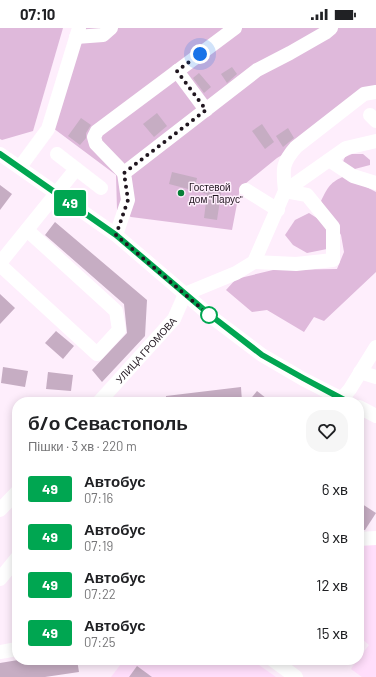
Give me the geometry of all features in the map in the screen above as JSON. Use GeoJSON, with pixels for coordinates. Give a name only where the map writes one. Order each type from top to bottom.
{"type":"FeatureCollection","features":[{"type":"Feature","properties":{"kind":"street"},"geometry":{"type":"LineString","coordinates":[[20,167],[48,129],[78,32],[102,35],[111,28]]}},
{"type":"Feature","properties":{"kind":"street"},"geometry":{"type":"LineString","coordinates":[[116,235],[128,200],[124,173],[96,144],[94,137],[98,131],[235,28]]}},
{"type":"Feature","properties":{"kind":"street"},"geometry":{"type":"LineString","coordinates":[[124,173],[257,70],[296,50],[331,28]]}},
{"type":"Feature","properties":{"kind":"street"},"geometry":{"type":"LineString","coordinates":[[177,71],[206,110]]}},
{"type":"Feature","properties":{"kind":"street"},"geometry":{"type":"LineString","coordinates":[[185,294],[236,273],[254,262],[285,192],[283,168],[288,157],[296,147],[364,94],[376,92]]}},
{"type":"Feature","properties":{"kind":"street"},"geometry":{"type":"LineString","coordinates":[[285,192],[346,148],[376,141]]}},
{"type":"Feature","properties":{"kind":"street"},"geometry":{"type":"LineString","coordinates":[[0,154],[116,235],[230,331],[262,355],[336,397]]}},
{"type":"Feature","properties":{"kind":"street"},"geometry":{"type":"LineString","coordinates":[[57,154],[102,188]]}},
{"type":"Feature","properties":{"kind":"street"},"geometry":{"type":"LineString","coordinates":[[329,160],[353,176],[376,183]]}},
{"type":"Feature","properties":{"kind":"street"},"geometry":{"type":"LineString","coordinates":[[27,230],[116,311],[119,330],[97,354],[0,264],[27,230],[57,193],[76,169]]}},
{"type":"Feature","properties":{"kind":"street"},"geometry":{"type":"LineString","coordinates":[[246,190],[278,210]]}},
{"type":"Feature","properties":{"kind":"street"},"geometry":{"type":"LineString","coordinates":[[254,262],[296,264],[333,260],[333,227],[307,196],[285,192]]}},
{"type":"Feature","properties":{"kind":"street","name":"УЛИЦА ГРОМОВА"},"geometry":{"type":"LineString","coordinates":[[104,397],[174,319],[185,294]]}},
{"type":"Feature","properties":{"kind":"street"},"geometry":{"type":"LineString","coordinates":[[345,397],[376,347]]}},
{"type":"Feature","properties":{"kind":"street"},"geometry":{"type":"LineString","coordinates":[[360,372],[376,377]]}},
{"type":"Feature","properties":{"kind":"street"},"geometry":{"type":"LineString","coordinates":[[364,410],[376,416]]}},
{"type":"Feature","properties":{"kind":"street"},"geometry":{"type":"LineString","coordinates":[[0,510],[12,497]]}},
{"type":"Feature","properties":{"kind":"street"},"geometry":{"type":"LineString","coordinates":[[364,539],[376,538]]}},
{"type":"Feature","properties":{"kind":"street"},"geometry":{"type":"LineString","coordinates":[[0,579],[12,564]]}},
{"type":"Feature","properties":{"kind":"street"},"geometry":{"type":"LineString","coordinates":[[0,652],[12,650]]}},
{"type":"Feature","properties":{"kind":"street"},"geometry":{"type":"LineString","coordinates":[[279,665],[296,677]]}},
{"type":"Feature","properties":{"kind":"shaded area"},"geometry":{"type":"Polygon","coordinates":[[[0,28],[63,28],[33,131],[2,140],[0,139],[0,28]]]}},
{"type":"Feature","properties":{"kind":"shaded area"},"geometry":{"type":"Polygon","coordinates":[[[85,28],[376,28],[376,97],[365,96],[325,129],[277,158],[240,188],[232,230],[131,217],[117,210],[116,175],[53,128],[85,28]]]}},
{"type":"Feature","properties":{"kind":"shaded area"},"geometry":{"type":"Polygon","coordinates":[[[352,154],[363,154],[370,160],[370,165],[351,170],[342,164],[345,157],[352,154]]]}},
{"type":"Feature","properties":{"kind":"shaded area"},"geometry":{"type":"Polygon","coordinates":[[[345,176],[376,192],[376,272],[324,321],[314,317],[304,332],[267,310],[252,312],[226,290],[236,279],[273,270],[337,269],[344,252],[341,235],[321,201],[330,186],[336,180],[345,176]]]}},
{"type":"Feature","properties":{"kind":"shaded area"},"geometry":{"type":"Polygon","coordinates":[[[309,213],[323,222],[329,237],[327,249],[307,253],[293,245],[285,235],[295,220],[309,213]]]}},
{"type":"Feature","properties":{"kind":"shaded area"},"geometry":{"type":"Polygon","coordinates":[[[376,540],[376,677],[362,677],[351,669],[354,665],[364,665],[364,652],[369,645],[364,640],[364,541],[376,540]]]}},
{"type":"Feature","properties":{"kind":"shaded area"},"geometry":{"type":"Polygon","coordinates":[[[120,665],[259,665],[276,677],[111,677],[120,665]]]}},
{"type":"Feature","properties":{"kind":"building"},"geometry":{"type":"Polygon","coordinates":[[[232,67],[237,74],[227,83],[221,74],[232,67]]]}},
{"type":"Feature","properties":{"kind":"building"},"geometry":{"type":"Polygon","coordinates":[[[199,73],[211,87],[204,93],[193,78],[199,73]]]}},
{"type":"Feature","properties":{"kind":"building"},"geometry":{"type":"Polygon","coordinates":[[[157,113],[167,126],[154,137],[143,124],[157,113]]]}},
{"type":"Feature","properties":{"kind":"building"},"geometry":{"type":"Polygon","coordinates":[[[81,118],[91,125],[86,133],[86,138],[80,145],[68,136],[81,118]]]}},
{"type":"Feature","properties":{"kind":"building"},"geometry":{"type":"Polygon","coordinates":[[[262,124],[274,142],[265,149],[252,131],[262,124]]]}},
{"type":"Feature","properties":{"kind":"building"},"geometry":{"type":"Polygon","coordinates":[[[288,128],[294,138],[283,147],[276,136],[288,128]]]}},
{"type":"Feature","properties":{"kind":"building"},"geometry":{"type":"Polygon","coordinates":[[[172,172],[197,178],[196,183],[222,187],[217,220],[204,218],[207,194],[169,184],[172,172]]]}},
{"type":"Feature","properties":{"kind":"building"},"geometry":{"type":"Polygon","coordinates":[[[0,185],[12,194],[0,210],[0,185]]]}},
{"type":"Feature","properties":{"kind":"building"},"geometry":{"type":"Polygon","coordinates":[[[55,222],[147,300],[145,336],[102,382],[92,370],[127,333],[124,304],[45,235],[55,222]]]}},
{"type":"Feature","properties":{"kind":"building"},"geometry":{"type":"Polygon","coordinates":[[[0,294],[15,308],[0,324],[0,294]]]}},
{"type":"Feature","properties":{"kind":"building"},"geometry":{"type":"Polygon","coordinates":[[[56,331],[74,346],[63,359],[45,343],[56,331]]]}},
{"type":"Feature","properties":{"kind":"building"},"geometry":{"type":"Polygon","coordinates":[[[3,367],[28,371],[25,387],[1,383],[3,367]]]}},
{"type":"Feature","properties":{"kind":"building"},"geometry":{"type":"Polygon","coordinates":[[[48,372],[73,375],[71,391],[46,389],[48,372]]]}},
{"type":"Feature","properties":{"kind":"building"},"geometry":{"type":"Polygon","coordinates":[[[241,387],[242,397],[166,397],[241,387]]]}},
{"type":"Feature","properties":{"kind":"building"},"geometry":{"type":"Polygon","coordinates":[[[257,391],[265,397],[252,397],[257,391]]]}},
{"type":"Feature","properties":{"kind":"building"},"geometry":{"type":"Polygon","coordinates":[[[364,505],[376,513],[364,530],[364,505]]]}},
{"type":"Feature","properties":{"kind":"building"},"geometry":{"type":"Polygon","coordinates":[[[12,661],[12,665],[78,665],[79,672],[45,677],[0,677],[0,663],[12,661]]]}},
{"type":"Feature","properties":{"kind":"building"},"geometry":{"type":"Polygon","coordinates":[[[137,666],[152,677],[129,677],[137,666]]]}},
{"type":"Feature","properties":{"kind":"bus line","name":"49"},"geometry":{"type":"LineString","coordinates":[[0,154],[116,235],[235,336],[262,355],[339,397]]}},
{"type":"Feature","properties":{"kind":"place","name":"Гостевой дом \"Парус\""},"geometry":{"type":"Point","coordinates":[181,193]}},
{"type":"Feature","properties":{"kind":"route"},"geometry":{"type":"LineString","coordinates":[[200,54],[177,71],[206,110],[124,173],[128,200],[116,235],[209,315]]}}]}
